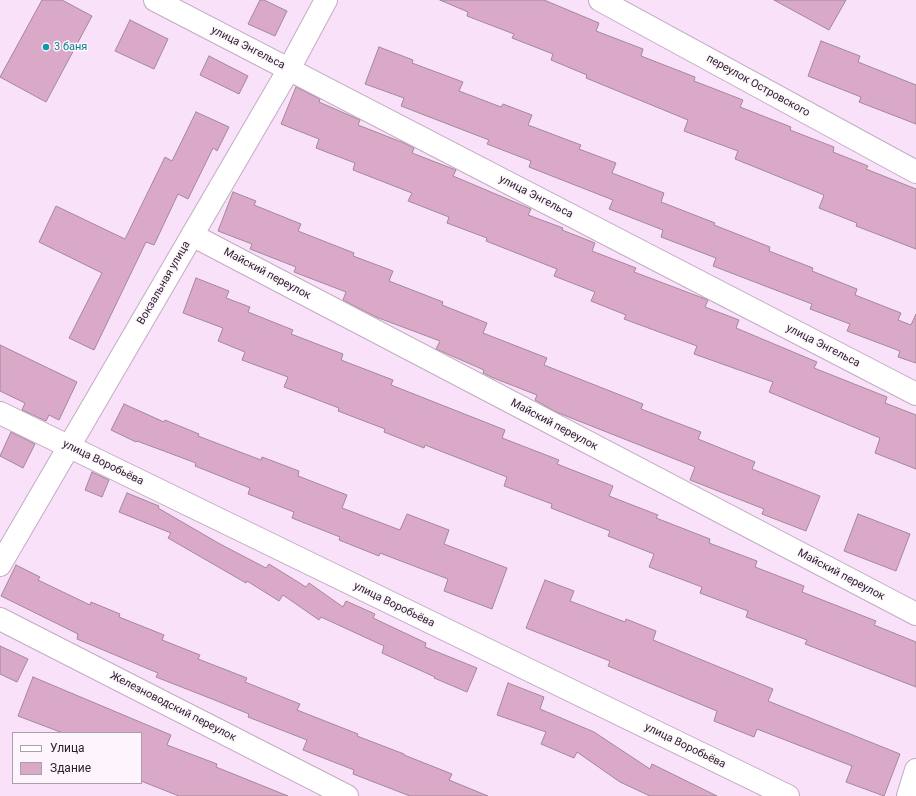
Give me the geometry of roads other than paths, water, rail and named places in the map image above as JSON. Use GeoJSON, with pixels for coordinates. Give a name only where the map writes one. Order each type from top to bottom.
{"type":"FeatureCollection","features":[{"type":"Feature","properties":{"kind":"street","name":"улица Энгельса"},"geometry":{"type":"LineString","coordinates":[[155,0],[916,394]]}},
{"type":"Feature","properties":{"kind":"street","name":"Вокзальная улица"},"geometry":{"type":"LineString","coordinates":[[0,565],[289,69],[326,0]]}},
{"type":"Feature","properties":{"kind":"street","name":"переулок Островского"},"geometry":{"type":"LineString","coordinates":[[600,0],[916,172]]}},
{"type":"Feature","properties":{"kind":"street","name":"Майский переулок"},"geometry":{"type":"LineString","coordinates":[[192,235],[916,614]]}},
{"type":"Feature","properties":{"kind":"street","name":"улица Воробьёва"},"geometry":{"type":"LineString","coordinates":[[0,413],[788,796]]}},
{"type":"Feature","properties":{"kind":"street","name":"Железноводский переулок"},"geometry":{"type":"LineString","coordinates":[[0,618],[347,796]]}},
{"type":"Feature","properties":{"kind":"street"},"geometry":{"type":"LineString","coordinates":[[908,796],[916,770]]}},
{"type":"Feature","properties":{"kind":"place","name":"3 баня"},"geometry":{"type":"Point","coordinates":[46,47]}}]}
